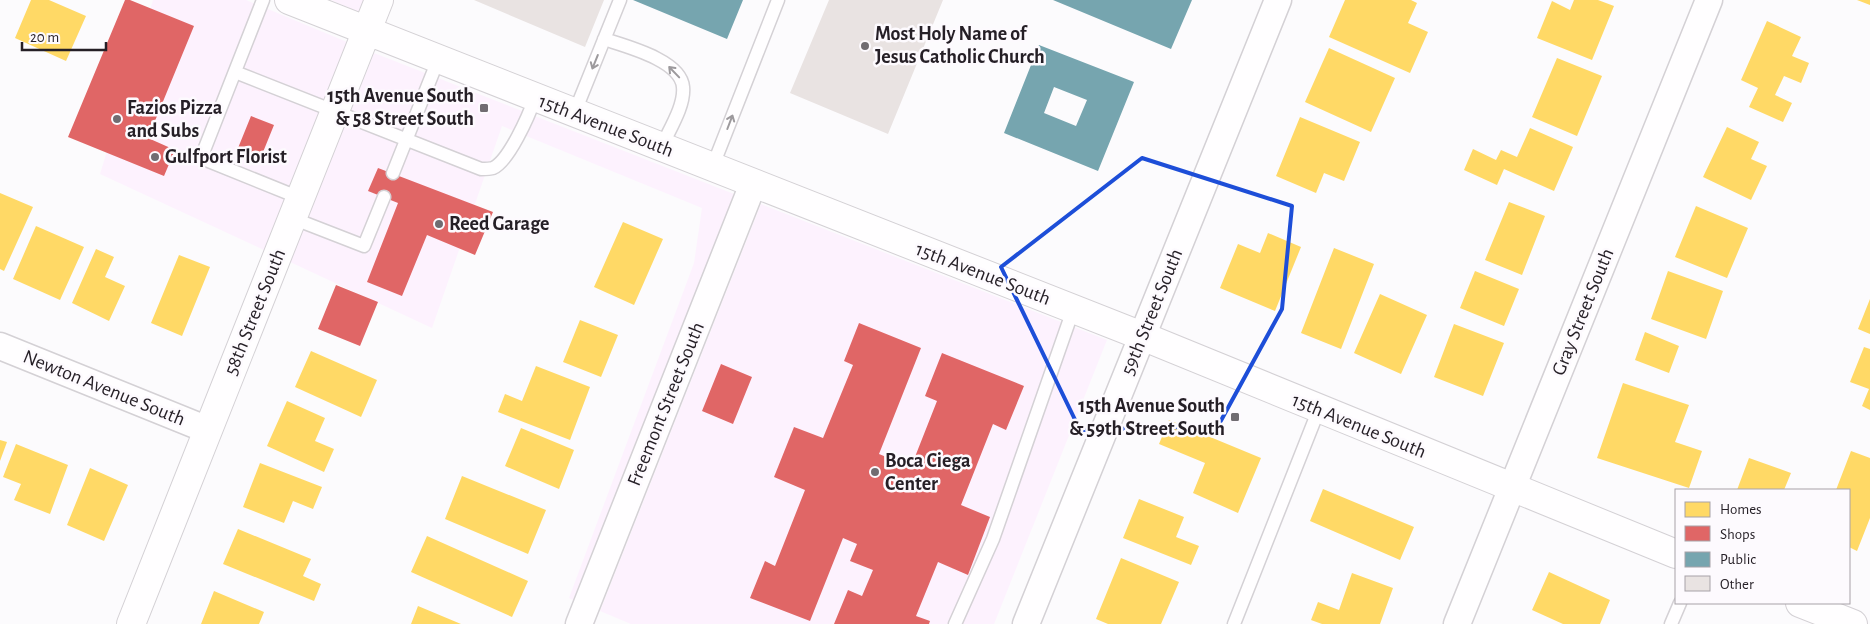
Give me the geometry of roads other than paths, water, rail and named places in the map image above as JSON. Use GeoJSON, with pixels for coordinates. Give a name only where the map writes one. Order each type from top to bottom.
{"type":"FeatureCollection","features":[{"type":"Feature","properties":{"kind":"street","name":"15th Avenue South"},"geometry":{"type":"LineString","coordinates":[[289,0],[574,114],[1142,336],[1675,554]]}},
{"type":"Feature","properties":{"kind":"street","name":"58th Street South"},"geometry":{"type":"LineString","coordinates":[[131,624],[379,0]]}},
{"type":"Feature","properties":{"kind":"street","name":"59th Street South"},"geometry":{"type":"LineString","coordinates":[[1026,624],[1278,0]]}},
{"type":"Feature","properties":{"kind":"street","name":"Gray Street South"},"geometry":{"type":"LineString","coordinates":[[1457,624],[1709,0]]}},
{"type":"Feature","properties":{"kind":"street","name":"Freemont Street South"},"geometry":{"type":"LineString","coordinates":[[579,624],[753,184]]}},
{"type":"Feature","properties":{"kind":"street","name":"Newton Avenue South"},"geometry":{"type":"LineString","coordinates":[[0,346],[208,430]]}},
{"type":"Feature","properties":{"kind":"street"},"geometry":{"type":"LineString","coordinates":[[1803,604],[1853,624]]}},
{"type":"Feature","properties":{"kind":"lane"},"geometry":{"type":"LineString","coordinates":[[263,0],[201,158],[364,246],[384,197]]}},
{"type":"Feature","properties":{"kind":"lane"},"geometry":{"type":"LineString","coordinates":[[574,114],[620,0]]}},
{"type":"Feature","properties":{"kind":"lane"},"geometry":{"type":"LineString","coordinates":[[712,168],[778,0]]}},
{"type":"Feature","properties":{"kind":"lane"},"geometry":{"type":"LineString","coordinates":[[604,39],[658,59],[676,72],[683,85],[681,103],[661,148]]}},
{"type":"Feature","properties":{"kind":"lane"},"geometry":{"type":"LineString","coordinates":[[393,173],[438,60]]}},
{"type":"Feature","properties":{"kind":"lane"},"geometry":{"type":"LineString","coordinates":[[235,72],[481,169],[493,168],[503,160],[527,119],[535,98]]}},
{"type":"Feature","properties":{"kind":"lane"},"geometry":{"type":"LineString","coordinates":[[954,624],[993,539],[1073,310]]}},
{"type":"Feature","properties":{"kind":"lane"},"geometry":{"type":"LineString","coordinates":[[1234,624],[1319,409]]}},
{"type":"Feature","properties":{"kind":"lane"},"geometry":{"type":"LineString","coordinates":[[1671,624],[1680,604]]}},
{"type":"Feature","properties":{"kind":"place","name":"Most Holy Name of Jesus Catholic Church"},"geometry":{"type":"Point","coordinates":[865,46]}},
{"type":"Feature","properties":{"kind":"place","name":"15th Avenue South & 58 Street South"},"geometry":{"type":"Point","coordinates":[484,108]}},
{"type":"Feature","properties":{"kind":"place","name":"Fazios Pizza and Subs"},"geometry":{"type":"Point","coordinates":[117,119]}},
{"type":"Feature","properties":{"kind":"place","name":"Gulfport Florist"},"geometry":{"type":"Point","coordinates":[155,157]}},
{"type":"Feature","properties":{"kind":"place","name":"Reed Garage"},"geometry":{"type":"Point","coordinates":[439,224]}},
{"type":"Feature","properties":{"kind":"place","name":"15th Avenue South & 59th Street South"},"geometry":{"type":"Point","coordinates":[1235,417]}},
{"type":"Feature","properties":{"kind":"place","name":"Boca Ciega Center"},"geometry":{"type":"Point","coordinates":[875,472]}}]}
